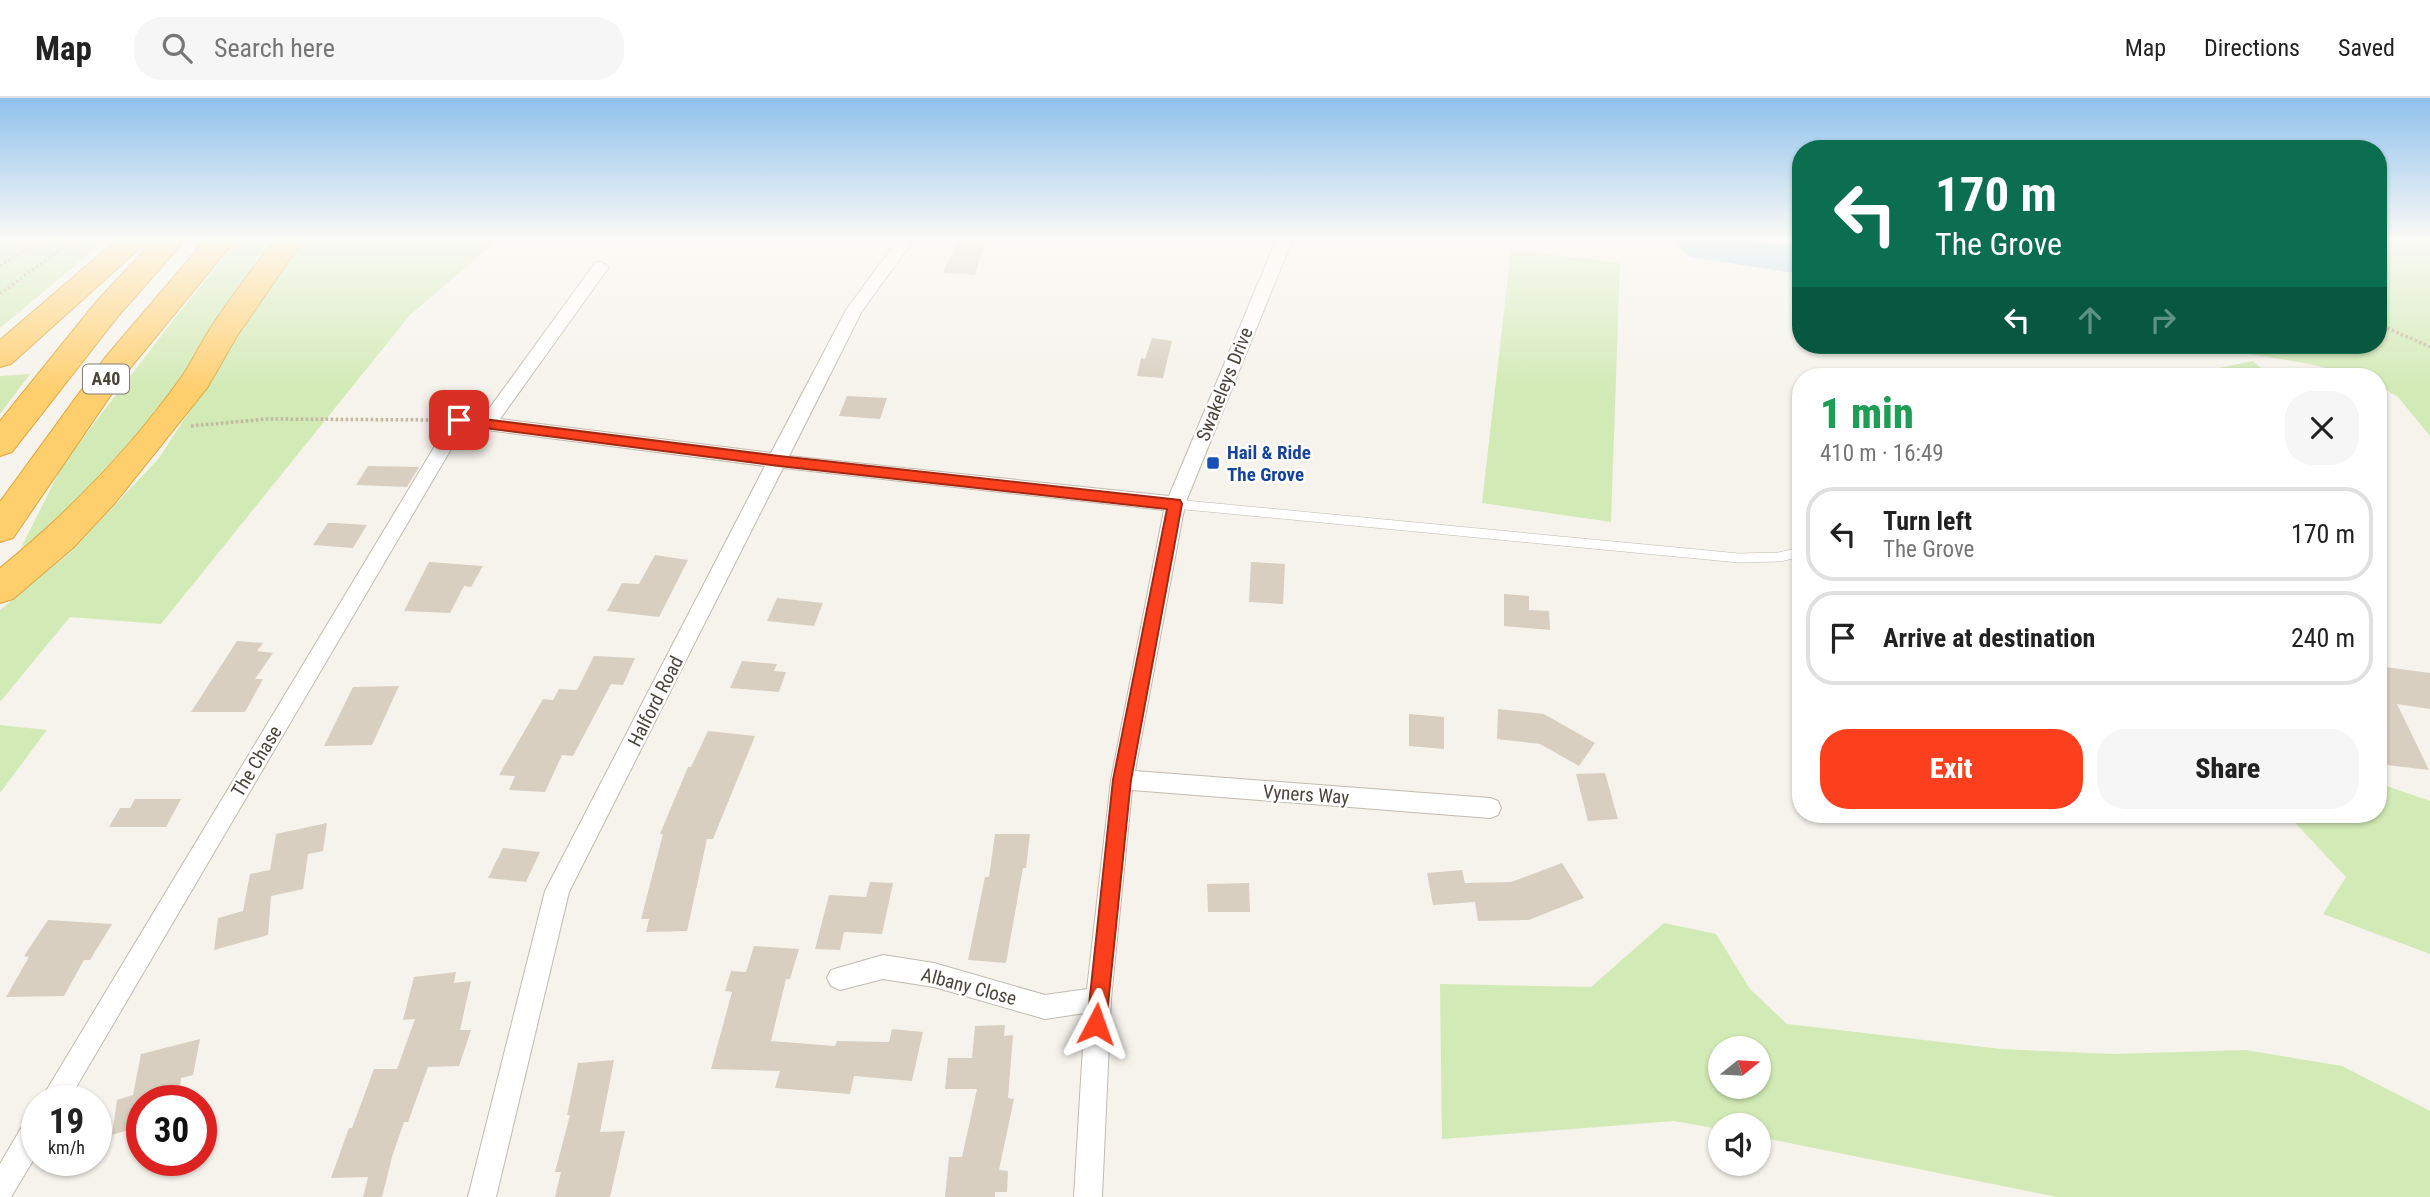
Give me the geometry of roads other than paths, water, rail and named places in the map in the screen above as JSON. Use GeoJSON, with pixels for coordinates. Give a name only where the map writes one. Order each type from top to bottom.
{"type":"FeatureCollection","features":[{"type":"Feature","properties":{"kind":"highway"},"geometry":{"type":"LineString","coordinates":[[0,357],[77,289]]}},
{"type":"Feature","properties":{"kind":"highway","name":"A40"},"geometry":{"type":"LineString","coordinates":[[0,444],[125,289]]}},
{"type":"Feature","properties":{"kind":"highway","name":"A40"},"geometry":{"type":"LineString","coordinates":[[0,529],[115,366],[179,289]]}},
{"type":"Feature","properties":{"kind":"highway"},"geometry":{"type":"LineString","coordinates":[[8,583],[60,539],[103,494],[159,428],[196,380],[222,334],[253,289]]}},
{"type":"Feature","properties":{"kind":"street"},"geometry":{"type":"LineString","coordinates":[[585,289],[488,422],[779,461],[1175,504]]}},
{"type":"Feature","properties":{"kind":"street","name":"Halford Road"},"geometry":{"type":"LineString","coordinates":[[482,1197],[557,891],[854,310],[869,289]]}},
{"type":"Feature","properties":{"kind":"street","name":"Swakeleys Drive"},"geometry":{"type":"LineString","coordinates":[[1088,1197],[1098,999],[1122,780],[1175,504],[1264,289]]}},
{"type":"Feature","properties":{"kind":"street","name":"The Chase"},"geometry":{"type":"LineString","coordinates":[[63,1085],[459,420],[488,422]]}},
{"type":"Feature","properties":{"kind":"street","name":"Vyners Way"},"geometry":{"type":"LineString","coordinates":[[1122,780],[1490,808]]}},
{"type":"Feature","properties":{"kind":"street","name":"Albany Close"},"geometry":{"type":"LineString","coordinates":[[840,978],[883,967],[934,975],[1045,1007],[1098,999]]}},
{"type":"Feature","properties":{"kind":"street"},"geometry":{"type":"LineString","coordinates":[[0,1190],[21,1155]]}},
{"type":"Feature","properties":{"kind":"lane"},"geometry":{"type":"LineString","coordinates":[[1175,504],[1739,558],[1792,554]]}},
{"type":"Feature","properties":{"kind":"place","name":"Hail & Ride The Grove"},"geometry":{"type":"Point","coordinates":[1213,463]}}]}
